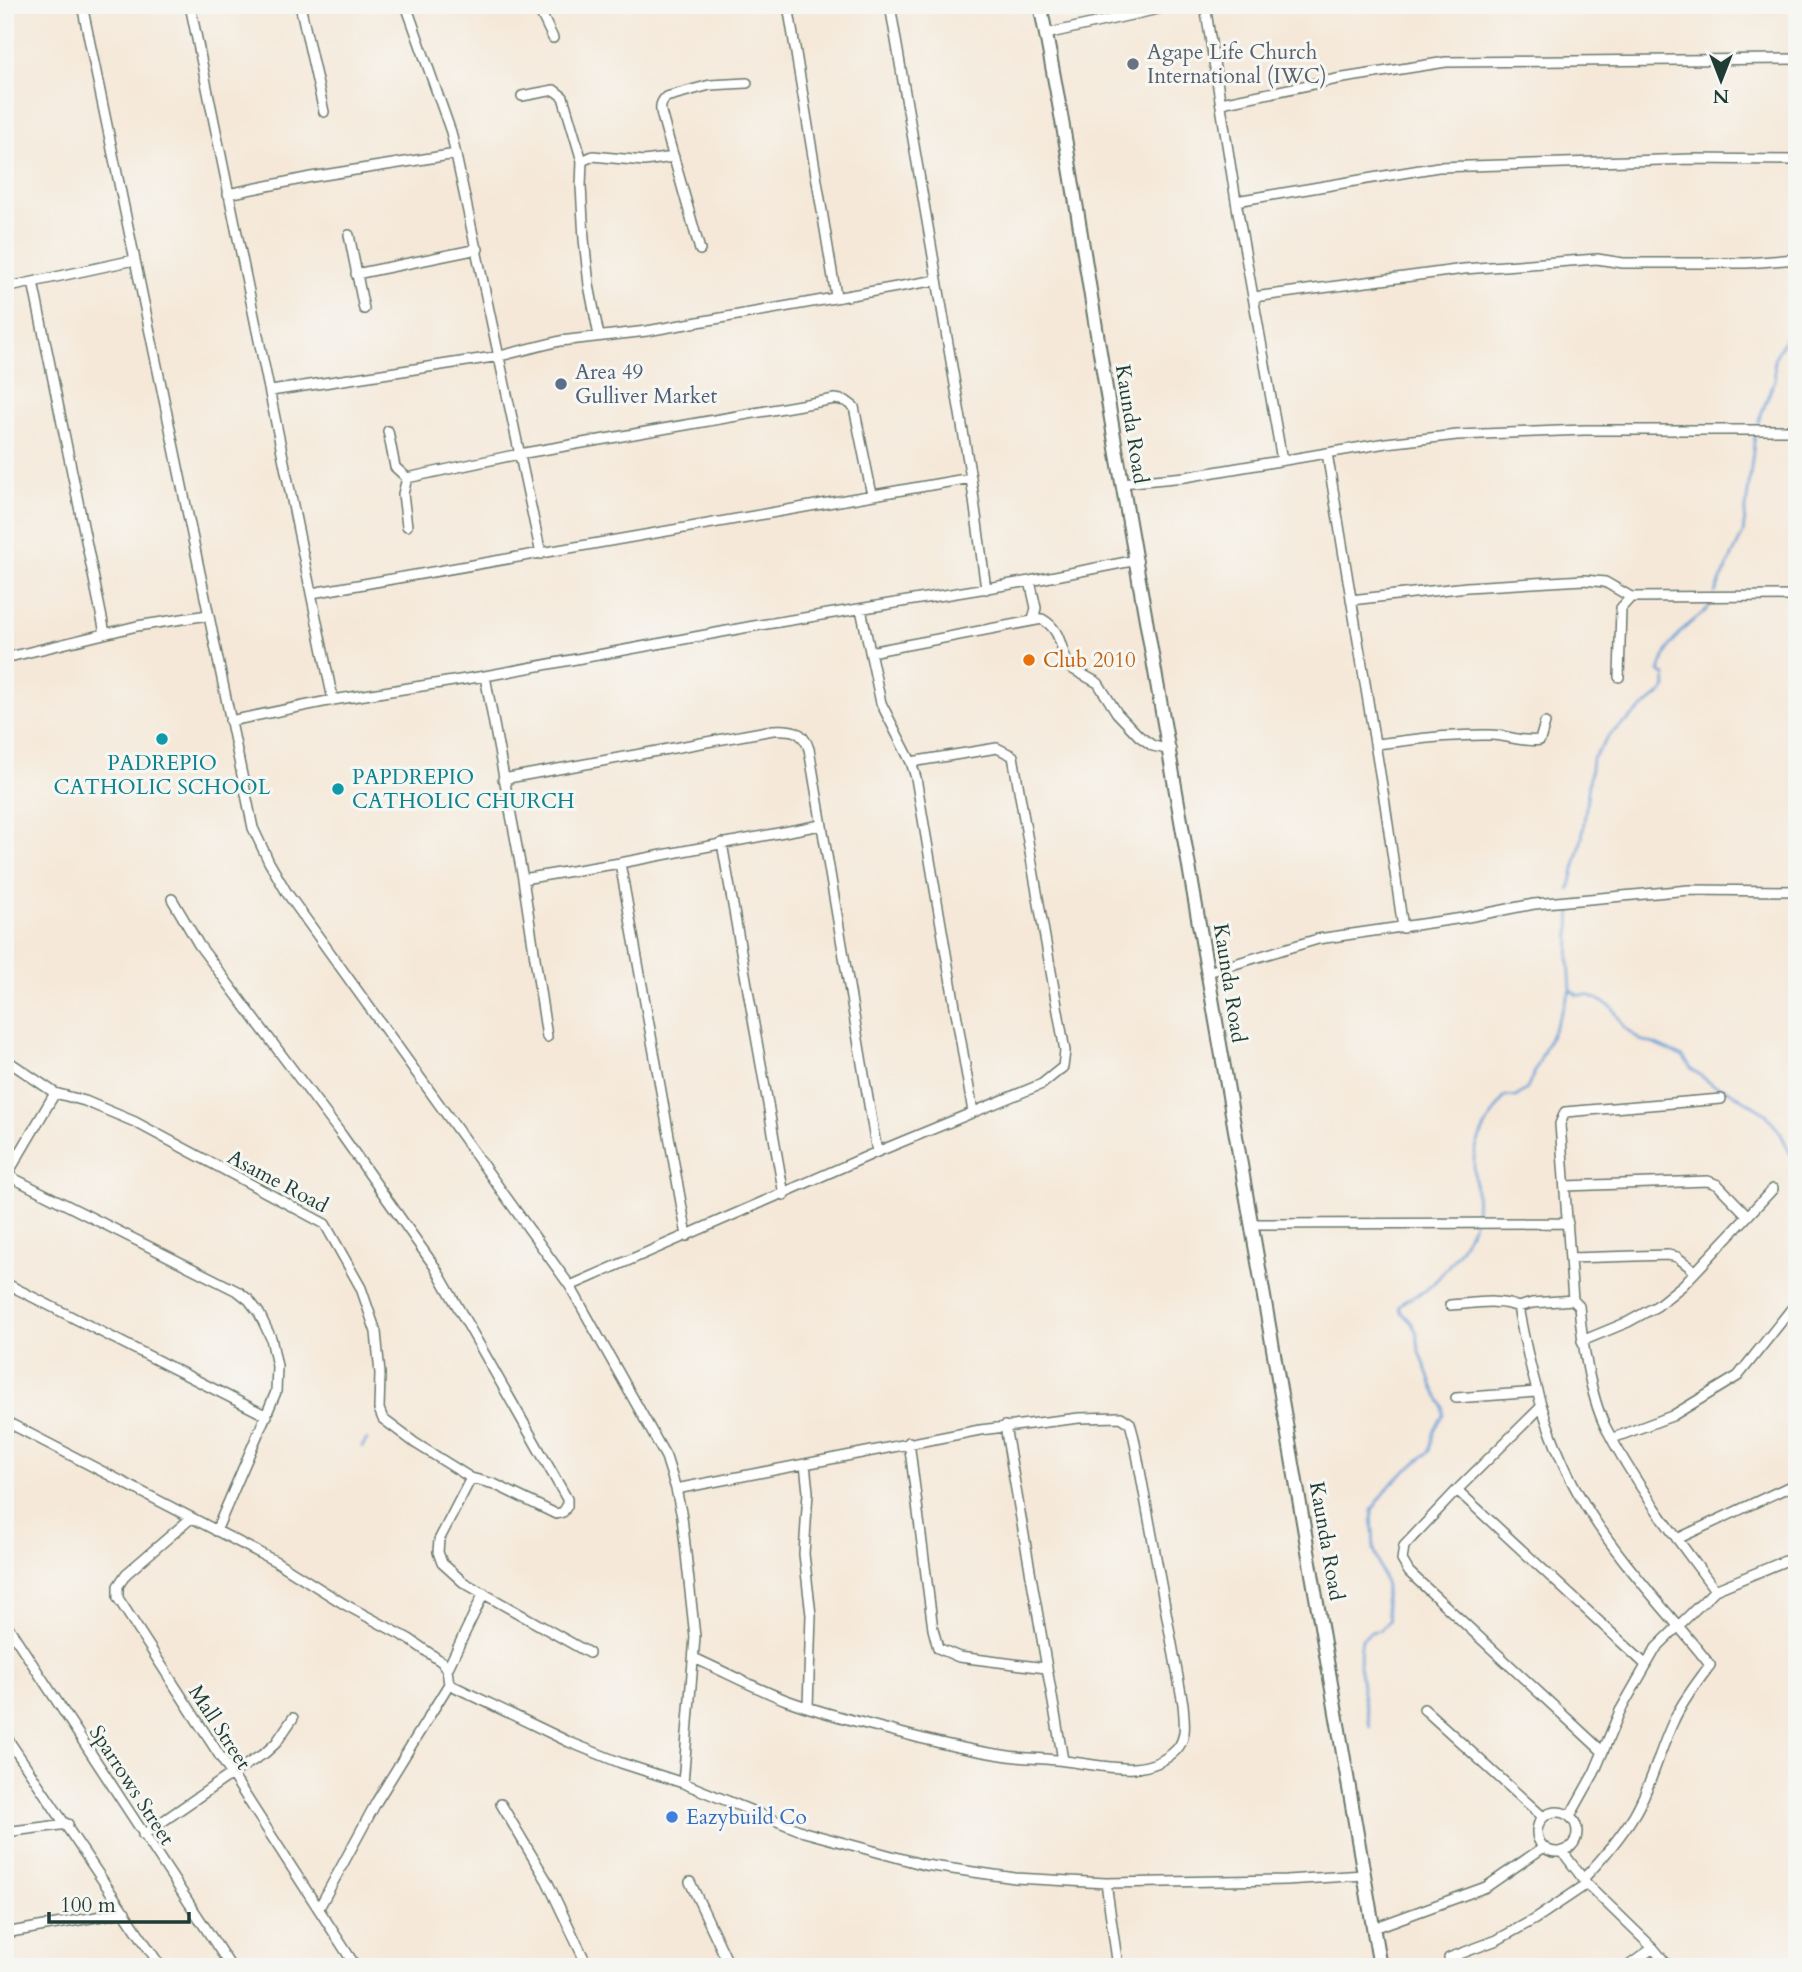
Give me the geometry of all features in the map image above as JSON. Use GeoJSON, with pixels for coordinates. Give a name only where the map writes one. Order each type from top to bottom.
{"type":"FeatureCollection","features":[{"type":"Feature","properties":{"kind":"main road","name":"Kaunda Road"},"geometry":{"type":"LineString","coordinates":[[1040,5],[1381,1967]]}},
{"type":"Feature","properties":{"kind":"street"},"geometry":{"type":"LineString","coordinates":[[82,5],[253,828],[287,893],[570,1286],[666,1457],[677,1489],[691,1584],[694,1658],[682,1783]]}},
{"type":"Feature","properties":{"kind":"street"},"geometry":{"type":"LineString","coordinates":[[190,5],[333,699]]}},
{"type":"Feature","properties":{"kind":"street"},"geometry":{"type":"LineString","coordinates":[[300,5],[324,112]]}},
{"type":"Feature","properties":{"kind":"street"},"geometry":{"type":"LineString","coordinates":[[406,5],[451,132],[541,554]]}},
{"type":"Feature","properties":{"kind":"street"},"geometry":{"type":"LineString","coordinates":[[537,5],[553,38]]}},
{"type":"Feature","properties":{"kind":"street"},"geometry":{"type":"LineString","coordinates":[[788,5],[836,296]]}},
{"type":"Feature","properties":{"kind":"street"},"geometry":{"type":"LineString","coordinates":[[890,5],[971,478],[986,589]]}},
{"type":"Feature","properties":{"kind":"street"},"geometry":{"type":"LineString","coordinates":[[1046,34],[1176,5]]}},
{"type":"Feature","properties":{"kind":"street"},"geometry":{"type":"LineString","coordinates":[[1205,5],[1236,201],[1282,460]]}},
{"type":"Feature","properties":{"kind":"street"},"geometry":{"type":"LineString","coordinates":[[1221,103],[1337,79],[1446,62],[1797,59]]}},
{"type":"Feature","properties":{"kind":"street"},"geometry":{"type":"LineString","coordinates":[[700,250],[660,108],[666,97],[710,85],[747,83]]}},
{"type":"Feature","properties":{"kind":"street"},"geometry":{"type":"LineString","coordinates":[[522,96],[554,90],[563,97],[582,161],[584,239],[599,336]]}},
{"type":"Feature","properties":{"kind":"street"},"geometry":{"type":"LineString","coordinates":[[228,194],[456,153]]}},
{"type":"Feature","properties":{"kind":"street"},"geometry":{"type":"LineString","coordinates":[[582,161],[593,156],[643,161],[674,157]]}},
{"type":"Feature","properties":{"kind":"street"},"geometry":{"type":"LineString","coordinates":[[1236,201],[1438,167],[1692,159],[1794,160]]}},
{"type":"Feature","properties":{"kind":"street"},"geometry":{"type":"LineString","coordinates":[[348,235],[364,309]]}},
{"type":"Feature","properties":{"kind":"street"},"geometry":{"type":"LineString","coordinates":[[356,274],[478,249]]}},
{"type":"Feature","properties":{"kind":"street"},"geometry":{"type":"LineString","coordinates":[[1254,297],[1464,269],[1597,258],[1636,263],[1747,263],[1796,259]]}},
{"type":"Feature","properties":{"kind":"street"},"geometry":{"type":"LineString","coordinates":[[5,288],[134,260]]}},
{"type":"Feature","properties":{"kind":"street"},"geometry":{"type":"LineString","coordinates":[[271,391],[500,356],[560,341],[647,331],[937,280]]}},
{"type":"Feature","properties":{"kind":"street"},"geometry":{"type":"LineString","coordinates":[[33,282],[105,633]]}},
{"type":"Feature","properties":{"kind":"street"},"geometry":{"type":"LineString","coordinates":[[407,478],[519,454],[835,399],[846,401],[855,407],[872,495]]}},
{"type":"Feature","properties":{"kind":"street"},"geometry":{"type":"LineString","coordinates":[[1122,483],[1185,477],[1417,439],[1504,432],[1611,429],[1797,430]]}},
{"type":"Feature","properties":{"kind":"street"},"geometry":{"type":"LineString","coordinates":[[388,431],[395,467],[407,478]]}},
{"type":"Feature","properties":{"kind":"street"},"geometry":{"type":"LineString","coordinates":[[1326,453],[1376,744],[1403,928]]}},
{"type":"Feature","properties":{"kind":"street"},"geometry":{"type":"LineString","coordinates":[[407,478],[403,494],[407,526]]}},
{"type":"Feature","properties":{"kind":"street"},"geometry":{"type":"LineString","coordinates":[[312,593],[971,478]]}},
{"type":"Feature","properties":{"kind":"street"},"geometry":{"type":"LineString","coordinates":[[230,721],[333,699],[485,676],[986,589],[1137,560]]}},
{"type":"Feature","properties":{"kind":"street"},"geometry":{"type":"LineString","coordinates":[[1351,600],[1467,587],[1584,580],[1617,587],[1631,597],[1797,596]]}},
{"type":"Feature","properties":{"kind":"street"},"geometry":{"type":"LineString","coordinates":[[1030,581],[1036,608],[1034,620]]}},
{"type":"Feature","properties":{"kind":"street"},"geometry":{"type":"LineString","coordinates":[[1619,677],[1622,608],[1631,597]]}},
{"type":"Feature","properties":{"kind":"street"},"geometry":{"type":"LineString","coordinates":[[861,609],[881,703],[911,762],[919,793],[973,1112]]}},
{"type":"Feature","properties":{"kind":"street"},"geometry":{"type":"LineString","coordinates":[[5,658],[105,633],[208,615]]}},
{"type":"Feature","properties":{"kind":"street"},"geometry":{"type":"LineString","coordinates":[[870,652],[1042,619],[1052,624],[1058,632],[1069,667],[1098,684],[1117,713],[1139,736],[1153,746],[1171,750]]}},
{"type":"Feature","properties":{"kind":"street"},"geometry":{"type":"LineString","coordinates":[[485,676],[523,879],[547,1037]]}},
{"type":"Feature","properties":{"kind":"street"},"geometry":{"type":"LineString","coordinates":[[1376,744],[1475,735],[1533,741],[1540,740],[1545,723]]}},
{"type":"Feature","properties":{"kind":"street"},"geometry":{"type":"LineString","coordinates":[[503,779],[788,729],[799,732],[806,739],[877,1152]]}},
{"type":"Feature","properties":{"kind":"street"},"geometry":{"type":"LineString","coordinates":[[570,1286],[784,1195],[877,1152],[1042,1084],[1056,1075],[1066,1062],[1026,815],[1013,757],[1006,750],[998,748],[911,762]]}},
{"type":"Feature","properties":{"kind":"street"},"geometry":{"type":"LineString","coordinates":[[523,879],[821,825]]}},
{"type":"Feature","properties":{"kind":"street"},"geometry":{"type":"LineString","coordinates":[[722,843],[784,1195]]}},
{"type":"Feature","properties":{"kind":"street"},"geometry":{"type":"LineString","coordinates":[[620,863],[687,1236]]}},
{"type":"Feature","properties":{"kind":"street"},"geometry":{"type":"LineString","coordinates":[[1208,972],[1318,939],[1403,928],[1534,904],[1689,890],[1797,891]]}},
{"type":"Feature","properties":{"kind":"street","name":"Asame Road"},"geometry":{"type":"LineString","coordinates":[[5,1059],[55,1093],[85,1101],[135,1122],[325,1224],[348,1261],[369,1310],[379,1353],[379,1409],[383,1419],[415,1443],[471,1478],[494,1484],[549,1512],[563,1512],[567,1499],[547,1460],[435,1267],[341,1134],[199,945],[172,899]]}},
{"type":"Feature","properties":{"kind":"street"},"geometry":{"type":"LineString","coordinates":[[55,1093],[6,1174],[239,1292],[249,1300],[265,1325],[276,1354],[276,1392],[216,1531]]}},
{"type":"Feature","properties":{"kind":"street"},"geometry":{"type":"LineString","coordinates":[[1715,1590],[1656,1512],[1605,1425],[1582,1341],[1579,1306],[1573,1300],[1560,1124],[1564,1112],[1721,1099]]}},
{"type":"Feature","properties":{"kind":"street"},"geometry":{"type":"LineString","coordinates":[[1565,1186],[1708,1181],[1718,1185],[1748,1216]]}},
{"type":"Feature","properties":{"kind":"street"},"geometry":{"type":"LineString","coordinates":[[1582,1341],[1628,1322],[1657,1306],[1695,1272],[1773,1189]]}},
{"type":"Feature","properties":{"kind":"street"},"geometry":{"type":"LineString","coordinates":[[1252,1224],[1567,1223]]}},
{"type":"Feature","properties":{"kind":"street"},"geometry":{"type":"LineString","coordinates":[[1570,1258],[1668,1255],[1677,1257],[1695,1272]]}},
{"type":"Feature","properties":{"kind":"street"},"geometry":{"type":"LineString","coordinates":[[5,1283],[267,1416]]}},
{"type":"Feature","properties":{"kind":"street"},"geometry":{"type":"LineString","coordinates":[[1450,1305],[1490,1303],[1518,1307],[1532,1303],[1573,1300]]}},
{"type":"Feature","properties":{"kind":"street"},"geometry":{"type":"LineString","coordinates":[[1613,1438],[1672,1416],[1738,1376],[1797,1302]]}},
{"type":"Feature","properties":{"kind":"street"},"geometry":{"type":"LineString","coordinates":[[1449,1958],[1497,1940],[1535,1919],[1585,1882],[1634,1814],[1646,1791],[1672,1722],[1683,1701],[1710,1665],[1585,1505],[1557,1448],[1541,1407],[1518,1307]]}},
{"type":"Feature","properties":{"kind":"street"},"geometry":{"type":"LineString","coordinates":[[1456,1398],[1536,1392]]}},
{"type":"Feature","properties":{"kind":"street"},"geometry":{"type":"LineString","coordinates":[[1541,1407],[1404,1546],[1402,1560],[1409,1572],[1602,1751]]}},
{"type":"Feature","properties":{"kind":"street"},"geometry":{"type":"LineString","coordinates":[[677,1489],[909,1442],[1005,1426],[1079,1418],[1121,1417],[1130,1423],[1184,1704],[1184,1732],[1182,1744],[1176,1751],[1160,1762],[1138,1769],[1063,1760],[1027,1759],[915,1737],[808,1707],[768,1693],[694,1658]]}},
{"type":"Feature","properties":{"kind":"street"},"geometry":{"type":"LineString","coordinates":[[5,1421],[277,1562],[344,1604],[409,1639],[442,1662],[447,1670],[449,1684],[377,1801],[319,1908]]}},
{"type":"Feature","properties":{"kind":"street"},"geometry":{"type":"LineString","coordinates":[[1005,1426],[1063,1760]]}},
{"type":"Feature","properties":{"kind":"street"},"geometry":{"type":"LineString","coordinates":[[909,1442],[933,1629],[939,1648],[959,1657],[1046,1668]]}},
{"type":"Feature","properties":{"kind":"street"},"geometry":{"type":"LineString","coordinates":[[805,1464],[808,1492],[804,1554],[811,1615],[808,1707]]}},
{"type":"Feature","properties":{"kind":"street"},"geometry":{"type":"LineString","coordinates":[[471,1478],[439,1540],[438,1552],[442,1563],[455,1576],[589,1653]]}},
{"type":"Feature","properties":{"kind":"street"},"geometry":{"type":"LineString","coordinates":[[1677,1539],[1797,1483]]}},
{"type":"Feature","properties":{"kind":"street"},"geometry":{"type":"LineString","coordinates":[[1457,1490],[1645,1664]]}},
{"type":"Feature","properties":{"kind":"street","name":"Mall Street"},"geometry":{"type":"LineString","coordinates":[[190,1519],[121,1579],[117,1593],[120,1604],[356,1967]]}},
{"type":"Feature","properties":{"kind":"street"},"geometry":{"type":"LineString","coordinates":[[1570,1816],[1594,1773],[1620,1711],[1656,1648],[1715,1590],[1797,1556]]}},
{"type":"Feature","properties":{"kind":"street"},"geometry":{"type":"LineString","coordinates":[[447,1670],[484,1593]]}},
{"type":"Feature","properties":{"kind":"street","name":"Sparrows Street"},"geometry":{"type":"LineString","coordinates":[[5,1622],[231,1967]]}},
{"type":"Feature","properties":{"kind":"street"},"geometry":{"type":"LineString","coordinates":[[449,1684],[569,1742],[682,1783],[804,1832],[925,1865],[1015,1878],[1106,1883],[1272,1880],[1364,1875]]}},
{"type":"Feature","properties":{"kind":"street"},"geometry":{"type":"LineString","coordinates":[[1424,1709],[1543,1817]]}},
{"type":"Feature","properties":{"kind":"street"},"geometry":{"type":"LineString","coordinates":[[143,1835],[265,1753],[276,1743],[293,1718]]}},
{"type":"Feature","properties":{"kind":"street"},"geometry":{"type":"LineString","coordinates":[[5,1735],[68,1824],[161,1967]]}},
{"type":"Feature","properties":{"kind":"street"},"geometry":{"type":"LineString","coordinates":[[501,1804],[547,1881],[589,1967]]}},
{"type":"Feature","properties":{"kind":"street"},"geometry":{"type":"LineString","coordinates":[[1555,1811],[1570,1816],[1575,1822],[1577,1838],[1573,1845],[1562,1851],[1550,1851],[1544,1847],[1536,1833],[1543,1817],[1555,1811]]}},
{"type":"Feature","properties":{"kind":"street"},"geometry":{"type":"LineString","coordinates":[[5,1832],[68,1824]]}},
{"type":"Feature","properties":{"kind":"street"},"geometry":{"type":"LineString","coordinates":[[1374,1928],[1486,1886],[1544,1847]]}},
{"type":"Feature","properties":{"kind":"street"},"geometry":{"type":"LineString","coordinates":[[1562,1851],[1585,1882],[1669,1967]]}},
{"type":"Feature","properties":{"kind":"street"},"geometry":{"type":"LineString","coordinates":[[690,1882],[730,1967]]}},
{"type":"Feature","properties":{"kind":"street"},"geometry":{"type":"LineString","coordinates":[[1106,1883],[1118,1967]]}},
{"type":"Feature","properties":{"kind":"street"},"geometry":{"type":"LineString","coordinates":[[5,1933],[125,1912]]}},
{"type":"Feature","properties":{"kind":"street"},"geometry":{"type":"LineString","coordinates":[[1627,1967],[1653,1948]]}},
{"type":"Feature","properties":{"kind":"waterway"},"geometry":{"type":"LineString","coordinates":[[1758,422],[1775,379],[1774,359],[1797,317]]}},
{"type":"Feature","properties":{"kind":"waterway"},"geometry":{"type":"LineString","coordinates":[[1715,593],[1743,533],[1755,435]]}},
{"type":"Feature","properties":{"kind":"waterway"},"geometry":{"type":"LineString","coordinates":[[1569,890],[1582,838],[1592,760],[1610,734],[1663,692],[1666,687],[1665,675],[1659,672],[1667,652],[1679,634],[1706,611],[1713,599]]}},
{"type":"Feature","properties":{"kind":"waterway"},"geometry":{"type":"LineString","coordinates":[[1370,1727],[1360,1672],[1360,1650],[1362,1639],[1371,1632],[1381,1630],[1389,1620],[1385,1602],[1386,1586],[1374,1549],[1372,1510],[1392,1483],[1429,1452],[1435,1429],[1443,1415],[1443,1406],[1419,1349],[1417,1333],[1399,1307],[1404,1301],[1426,1290],[1440,1276],[1459,1251],[1473,1224],[1477,1200],[1474,1159],[1478,1142],[1505,1096],[1516,1097],[1527,1089],[1571,990],[1571,907]]}},
{"type":"Feature","properties":{"kind":"waterway"},"geometry":{"type":"LineString","coordinates":[[1571,990],[1577,995],[1589,995],[1612,1007],[1625,1028],[1640,1040],[1683,1057],[1692,1069],[1713,1085],[1728,1090],[1766,1114],[1781,1134],[1791,1155],[1797,1157]]}},
{"type":"Feature","properties":{"kind":"waterway"},"geometry":{"type":"LineString","coordinates":[[362,1447],[367,1439]]}},
{"type":"Feature","properties":{"kind":"place","name":"Agape Life Church International (IWC)"},"geometry":{"type":"Point","coordinates":[1133,64]}},
{"type":"Feature","properties":{"kind":"place","name":"Area 49 Gulliver Market"},"geometry":{"type":"Point","coordinates":[561,384]}},
{"type":"Feature","properties":{"kind":"place","name":"Club 2010"},"geometry":{"type":"Point","coordinates":[1029,660]}},
{"type":"Feature","properties":{"kind":"place","name":"PADREPIO CATHOLIC SCHOOL"},"geometry":{"type":"Point","coordinates":[162,739]}},
{"type":"Feature","properties":{"kind":"place","name":"PAPDREPIO CATHOLIC CHURCH"},"geometry":{"type":"Point","coordinates":[338,789]}},
{"type":"Feature","properties":{"kind":"place","name":"Eazybuild Co"},"geometry":{"type":"Point","coordinates":[672,1817]}}]}
